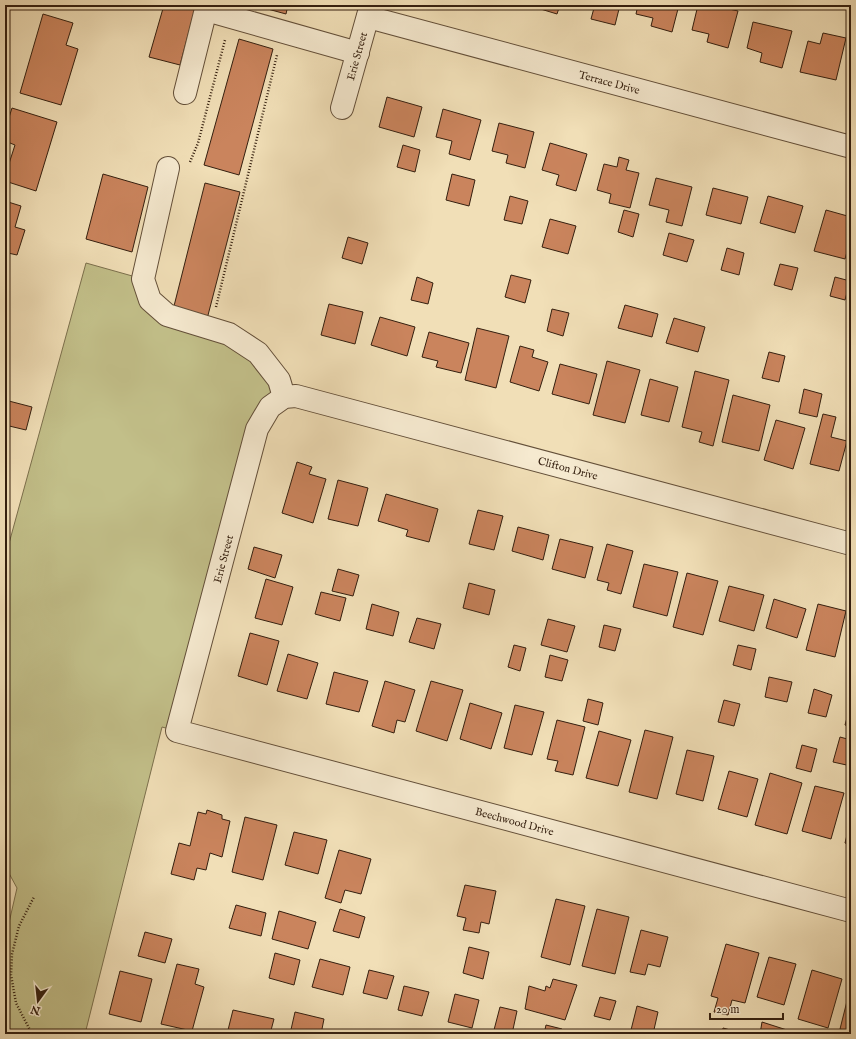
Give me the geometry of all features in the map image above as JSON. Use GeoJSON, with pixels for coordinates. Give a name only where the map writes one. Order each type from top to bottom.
{"type":"FeatureCollection","features":[{"type":"Feature","properties":{"kind":"street"},"geometry":{"type":"LineString","coordinates":[[185,93],[207,8],[358,53]]}},
{"type":"Feature","properties":{"kind":"street","name":"Erie Street"},"geometry":{"type":"LineString","coordinates":[[342,108],[370,11]]}},
{"type":"Feature","properties":{"kind":"street","name":"Terrace Drive"},"geometry":{"type":"LineString","coordinates":[[370,11],[851,147]]}},
{"type":"Feature","properties":{"kind":"street"},"geometry":{"type":"LineString","coordinates":[[168,168],[143,279],[150,300],[167,315],[229,334],[258,353],[280,380],[284,397]]}},
{"type":"Feature","properties":{"kind":"street","name":"Clifton Drive"},"geometry":{"type":"LineString","coordinates":[[284,397],[296,396],[851,544]]}},
{"type":"Feature","properties":{"kind":"street","name":"Erie Street"},"geometry":{"type":"LineString","coordinates":[[177,731],[257,429],[270,407],[284,397]]}},
{"type":"Feature","properties":{"kind":"street","name":"Beechwood Drive"},"geometry":{"type":"LineString","coordinates":[[177,731],[851,911]]}},
{"type":"Feature","properties":{"kind":"path"},"geometry":{"type":"LineString","coordinates":[[189,164],[198,143],[226,38]]}},
{"type":"Feature","properties":{"kind":"path"},"geometry":{"type":"LineString","coordinates":[[211,328],[277,52]]}},
{"type":"Feature","properties":{"kind":"path"},"geometry":{"type":"LineString","coordinates":[[32,1034],[16,1003],[11,975],[12,954],[19,926],[34,897]]}},
{"type":"Feature","properties":{"kind":"shaded area"},"geometry":{"type":"Polygon","coordinates":[[[86,263],[143,279],[150,300],[275,364],[270,407],[177,731],[162,727],[85,1034],[5,1034],[5,940],[17,888],[5,866],[5,558],[86,263]]]}},
{"type":"Feature","properties":{"kind":"building"},"geometry":{"type":"Polygon","coordinates":[[[164,5],[196,5],[180,65],[149,57],[164,5]]]}},
{"type":"Feature","properties":{"kind":"building"},"geometry":{"type":"Polygon","coordinates":[[[253,5],[288,5],[286,14],[253,5]]]}},
{"type":"Feature","properties":{"kind":"building"},"geometry":{"type":"Polygon","coordinates":[[[535,5],[560,5],[557,14],[534,7],[535,5]]]}},
{"type":"Feature","properties":{"kind":"building"},"geometry":{"type":"Polygon","coordinates":[[[583,5],[620,5],[615,25],[591,19],[594,8],[583,5]]]}},
{"type":"Feature","properties":{"kind":"building"},"geometry":{"type":"Polygon","coordinates":[[[638,5],[679,5],[672,32],[651,26],[653,18],[636,14],[638,5]]]}},
{"type":"Feature","properties":{"kind":"building"},"geometry":{"type":"Polygon","coordinates":[[[698,5],[712,5],[738,11],[728,48],[707,42],[709,34],[692,30],[698,5]]]}},
{"type":"Feature","properties":{"kind":"building"},"geometry":{"type":"Polygon","coordinates":[[[43,14],[73,23],[66,45],[78,49],[61,105],[20,93],[43,14]]]}},
{"type":"Feature","properties":{"kind":"building"},"geometry":{"type":"Polygon","coordinates":[[[753,22],[792,31],[782,68],[760,62],[762,53],[747,48],[753,22]]]}},
{"type":"Feature","properties":{"kind":"building"},"geometry":{"type":"Polygon","coordinates":[[[823,33],[846,38],[836,80],[800,72],[808,41],[820,44],[823,33]]]}},
{"type":"Feature","properties":{"kind":"building"},"geometry":{"type":"Polygon","coordinates":[[[239,39],[273,49],[239,175],[204,165],[239,39]]]}},
{"type":"Feature","properties":{"kind":"building"},"geometry":{"type":"Polygon","coordinates":[[[387,97],[422,107],[414,137],[379,127],[387,97]]]}},
{"type":"Feature","properties":{"kind":"building"},"geometry":{"type":"Polygon","coordinates":[[[12,108],[57,122],[36,191],[5,181],[5,176],[15,145],[5,141],[5,130],[12,108]]]}},
{"type":"Feature","properties":{"kind":"building"},"geometry":{"type":"Polygon","coordinates":[[[443,109],[481,120],[470,160],[449,154],[452,141],[436,137],[443,109]]]}},
{"type":"Feature","properties":{"kind":"building"},"geometry":{"type":"Polygon","coordinates":[[[499,123],[534,132],[525,168],[506,163],[508,155],[492,151],[499,123]]]}},
{"type":"Feature","properties":{"kind":"building"},"geometry":{"type":"Polygon","coordinates":[[[550,143],[587,154],[576,191],[556,185],[559,175],[542,170],[550,143]]]}},
{"type":"Feature","properties":{"kind":"building"},"geometry":{"type":"Polygon","coordinates":[[[403,145],[420,150],[415,172],[397,167],[403,145]]]}},
{"type":"Feature","properties":{"kind":"building"},"geometry":{"type":"Polygon","coordinates":[[[619,157],[629,160],[626,170],[639,173],[630,208],[609,203],[611,194],[597,190],[604,164],[617,167],[619,157]]]}},
{"type":"Feature","properties":{"kind":"building"},"geometry":{"type":"Polygon","coordinates":[[[103,174],[148,187],[132,252],[86,239],[103,174]]]}},
{"type":"Feature","properties":{"kind":"building"},"geometry":{"type":"Polygon","coordinates":[[[452,174],[475,180],[469,206],[446,200],[452,174]]]}},
{"type":"Feature","properties":{"kind":"building"},"geometry":{"type":"Polygon","coordinates":[[[656,178],[692,187],[682,226],[666,222],[669,210],[649,205],[656,178]]]}},
{"type":"Feature","properties":{"kind":"building"},"geometry":{"type":"Polygon","coordinates":[[[205,183],[240,192],[207,319],[173,310],[205,183]]]}},
{"type":"Feature","properties":{"kind":"building"},"geometry":{"type":"Polygon","coordinates":[[[713,188],[748,197],[741,224],[706,215],[713,188]]]}},
{"type":"Feature","properties":{"kind":"building"},"geometry":{"type":"Polygon","coordinates":[[[510,196],[528,201],[522,224],[504,220],[510,196]]]}},
{"type":"Feature","properties":{"kind":"building"},"geometry":{"type":"Polygon","coordinates":[[[768,196],[803,206],[795,233],[760,223],[768,196]]]}},
{"type":"Feature","properties":{"kind":"building"},"geometry":{"type":"Polygon","coordinates":[[[5,201],[21,206],[15,227],[25,230],[17,255],[8,253],[5,263],[5,201]]]}},
{"type":"Feature","properties":{"kind":"building"},"geometry":{"type":"Polygon","coordinates":[[[624,210],[639,214],[633,237],[618,232],[624,210]]]}},
{"type":"Feature","properties":{"kind":"building"},"geometry":{"type":"Polygon","coordinates":[[[826,210],[851,217],[851,237],[845,259],[814,251],[826,210]]]}},
{"type":"Feature","properties":{"kind":"building"},"geometry":{"type":"Polygon","coordinates":[[[550,219],[576,226],[568,254],[542,247],[550,219]]]}},
{"type":"Feature","properties":{"kind":"building"},"geometry":{"type":"Polygon","coordinates":[[[669,233],[694,240],[687,262],[663,255],[669,233]]]}},
{"type":"Feature","properties":{"kind":"building"},"geometry":{"type":"Polygon","coordinates":[[[348,237],[368,243],[362,264],[342,258],[348,237]]]}},
{"type":"Feature","properties":{"kind":"building"},"geometry":{"type":"Polygon","coordinates":[[[727,248],[744,253],[739,275],[721,270],[727,248]]]}},
{"type":"Feature","properties":{"kind":"building"},"geometry":{"type":"Polygon","coordinates":[[[780,264],[798,268],[792,290],[774,285],[780,264]]]}},
{"type":"Feature","properties":{"kind":"building"},"geometry":{"type":"Polygon","coordinates":[[[511,275],[531,280],[525,303],[505,297],[511,275]]]}},
{"type":"Feature","properties":{"kind":"building"},"geometry":{"type":"Polygon","coordinates":[[[417,277],[433,283],[428,304],[411,300],[417,277]]]}},
{"type":"Feature","properties":{"kind":"building"},"geometry":{"type":"Polygon","coordinates":[[[835,277],[850,281],[845,300],[830,296],[835,277]]]}},
{"type":"Feature","properties":{"kind":"building"},"geometry":{"type":"Polygon","coordinates":[[[329,304],[363,312],[355,344],[321,335],[329,304]]]}},
{"type":"Feature","properties":{"kind":"building"},"geometry":{"type":"Polygon","coordinates":[[[625,305],[658,314],[652,337],[618,328],[625,305]]]}},
{"type":"Feature","properties":{"kind":"building"},"geometry":{"type":"Polygon","coordinates":[[[552,309],[569,313],[563,336],[547,331],[552,309]]]}},
{"type":"Feature","properties":{"kind":"building"},"geometry":{"type":"Polygon","coordinates":[[[380,317],[415,327],[407,356],[371,345],[380,317]]]}},
{"type":"Feature","properties":{"kind":"building"},"geometry":{"type":"Polygon","coordinates":[[[674,318],[705,327],[698,352],[666,343],[674,318]]]}},
{"type":"Feature","properties":{"kind":"building"},"geometry":{"type":"Polygon","coordinates":[[[477,328],[509,336],[496,388],[465,380],[477,328]]]}},
{"type":"Feature","properties":{"kind":"building"},"geometry":{"type":"Polygon","coordinates":[[[429,332],[469,343],[461,373],[436,367],[438,361],[422,357],[429,332]]]}},
{"type":"Feature","properties":{"kind":"building"},"geometry":{"type":"Polygon","coordinates":[[[520,346],[534,350],[532,357],[548,362],[539,391],[510,382],[520,346]]]}},
{"type":"Feature","properties":{"kind":"building"},"geometry":{"type":"Polygon","coordinates":[[[769,352],[785,356],[779,382],[762,378],[769,352]]]}},
{"type":"Feature","properties":{"kind":"building"},"geometry":{"type":"Polygon","coordinates":[[[607,361],[640,370],[625,423],[593,415],[607,361]]]}},
{"type":"Feature","properties":{"kind":"building"},"geometry":{"type":"Polygon","coordinates":[[[560,364],[597,374],[589,404],[552,394],[560,364]]]}},
{"type":"Feature","properties":{"kind":"building"},"geometry":{"type":"Polygon","coordinates":[[[695,371],[729,380],[713,446],[699,442],[702,432],[682,427],[695,371]]]}},
{"type":"Feature","properties":{"kind":"building"},"geometry":{"type":"Polygon","coordinates":[[[650,379],[678,387],[669,422],[641,415],[650,379]]]}},
{"type":"Feature","properties":{"kind":"building"},"geometry":{"type":"Polygon","coordinates":[[[804,389],[822,394],[817,417],[799,413],[804,389]]]}},
{"type":"Feature","properties":{"kind":"building"},"geometry":{"type":"Polygon","coordinates":[[[733,395],[770,405],[759,451],[722,442],[733,395]]]}},
{"type":"Feature","properties":{"kind":"building"},"geometry":{"type":"Polygon","coordinates":[[[5,400],[32,407],[26,430],[5,425],[5,400]]]}},
{"type":"Feature","properties":{"kind":"building"},"geometry":{"type":"Polygon","coordinates":[[[851,401],[851,418],[847,416],[851,401]]]}},
{"type":"Feature","properties":{"kind":"building"},"geometry":{"type":"Polygon","coordinates":[[[823,414],[836,417],[831,437],[847,441],[839,471],[810,464],[823,414]]]}},
{"type":"Feature","properties":{"kind":"building"},"geometry":{"type":"Polygon","coordinates":[[[776,420],[805,428],[793,469],[764,460],[776,420]]]}},
{"type":"Feature","properties":{"kind":"building"},"geometry":{"type":"Polygon","coordinates":[[[297,462],[312,467],[309,474],[326,479],[313,523],[282,513],[297,462]]]}},
{"type":"Feature","properties":{"kind":"building"},"geometry":{"type":"Polygon","coordinates":[[[338,480],[368,488],[358,526],[328,519],[338,480]]]}},
{"type":"Feature","properties":{"kind":"building"},"geometry":{"type":"Polygon","coordinates":[[[386,494],[438,509],[429,542],[406,536],[408,530],[378,521],[386,494]]]}},
{"type":"Feature","properties":{"kind":"building"},"geometry":{"type":"Polygon","coordinates":[[[478,510],[503,516],[494,550],[469,544],[478,510]]]}},
{"type":"Feature","properties":{"kind":"building"},"geometry":{"type":"Polygon","coordinates":[[[518,527],[549,535],[543,560],[512,551],[518,527]]]}},
{"type":"Feature","properties":{"kind":"building"},"geometry":{"type":"Polygon","coordinates":[[[560,539],[593,547],[585,578],[552,569],[560,539]]]}},
{"type":"Feature","properties":{"kind":"building"},"geometry":{"type":"Polygon","coordinates":[[[607,544],[633,551],[621,594],[607,590],[609,583],[597,580],[607,544]]]}},
{"type":"Feature","properties":{"kind":"building"},"geometry":{"type":"Polygon","coordinates":[[[254,547],[282,555],[275,578],[248,569],[254,547]]]}},
{"type":"Feature","properties":{"kind":"building"},"geometry":{"type":"Polygon","coordinates":[[[644,564],[678,572],[667,616],[633,607],[644,564]]]}},
{"type":"Feature","properties":{"kind":"building"},"geometry":{"type":"Polygon","coordinates":[[[338,569],[359,575],[353,596],[332,591],[338,569]]]}},
{"type":"Feature","properties":{"kind":"building"},"geometry":{"type":"Polygon","coordinates":[[[687,573],[718,581],[703,635],[673,627],[687,573]]]}},
{"type":"Feature","properties":{"kind":"building"},"geometry":{"type":"Polygon","coordinates":[[[266,579],[293,587],[282,625],[255,618],[266,579]]]}},
{"type":"Feature","properties":{"kind":"building"},"geometry":{"type":"Polygon","coordinates":[[[469,583],[495,590],[489,615],[463,608],[469,583]]]}},
{"type":"Feature","properties":{"kind":"building"},"geometry":{"type":"Polygon","coordinates":[[[729,586],[764,595],[754,631],[719,621],[729,586]]]}},
{"type":"Feature","properties":{"kind":"building"},"geometry":{"type":"Polygon","coordinates":[[[321,592],[346,598],[340,621],[315,614],[321,592]]]}},
{"type":"Feature","properties":{"kind":"building"},"geometry":{"type":"Polygon","coordinates":[[[774,599],[806,609],[797,638],[766,628],[774,599]]]}},
{"type":"Feature","properties":{"kind":"building"},"geometry":{"type":"Polygon","coordinates":[[[372,604],[399,612],[393,636],[366,629],[372,604]]]}},
{"type":"Feature","properties":{"kind":"building"},"geometry":{"type":"Polygon","coordinates":[[[818,604],[846,611],[835,657],[806,650],[818,604]]]}},
{"type":"Feature","properties":{"kind":"building"},"geometry":{"type":"Polygon","coordinates":[[[417,618],[441,624],[434,649],[409,642],[417,618]]]}},
{"type":"Feature","properties":{"kind":"building"},"geometry":{"type":"Polygon","coordinates":[[[548,619],[575,626],[567,652],[541,645],[548,619]]]}},
{"type":"Feature","properties":{"kind":"building"},"geometry":{"type":"Polygon","coordinates":[[[604,625],[621,629],[615,651],[599,647],[604,625]]]}},
{"type":"Feature","properties":{"kind":"building"},"geometry":{"type":"Polygon","coordinates":[[[250,633],[279,641],[267,685],[238,676],[250,633]]]}},
{"type":"Feature","properties":{"kind":"building"},"geometry":{"type":"Polygon","coordinates":[[[514,645],[526,648],[520,671],[508,667],[514,645]]]}},
{"type":"Feature","properties":{"kind":"building"},"geometry":{"type":"Polygon","coordinates":[[[738,645],[756,649],[751,670],[733,665],[738,645]]]}},
{"type":"Feature","properties":{"kind":"building"},"geometry":{"type":"Polygon","coordinates":[[[288,654],[318,663],[307,699],[277,691],[288,654]]]}},
{"type":"Feature","properties":{"kind":"building"},"geometry":{"type":"Polygon","coordinates":[[[550,655],[568,660],[562,681],[545,677],[550,655]]]}},
{"type":"Feature","properties":{"kind":"building"},"geometry":{"type":"Polygon","coordinates":[[[334,672],[368,681],[359,712],[326,704],[334,672]]]}},
{"type":"Feature","properties":{"kind":"building"},"geometry":{"type":"Polygon","coordinates":[[[769,677],[792,682],[787,702],[765,697],[769,677]]]}},
{"type":"Feature","properties":{"kind":"building"},"geometry":{"type":"Polygon","coordinates":[[[385,681],[415,690],[405,722],[397,720],[394,733],[372,726],[385,681]]]}},
{"type":"Feature","properties":{"kind":"building"},"geometry":{"type":"Polygon","coordinates":[[[431,681],[463,690],[447,741],[416,731],[431,681]]]}},
{"type":"Feature","properties":{"kind":"building"},"geometry":{"type":"Polygon","coordinates":[[[814,689],[832,695],[826,717],[808,713],[814,689]]]}},
{"type":"Feature","properties":{"kind":"building"},"geometry":{"type":"Polygon","coordinates":[[[588,699],[603,703],[598,725],[583,721],[588,699]]]}},
{"type":"Feature","properties":{"kind":"building"},"geometry":{"type":"Polygon","coordinates":[[[724,700],[740,704],[734,726],[718,722],[724,700]]]}},
{"type":"Feature","properties":{"kind":"building"},"geometry":{"type":"Polygon","coordinates":[[[470,703],[502,713],[491,749],[460,739],[470,703]]]}},
{"type":"Feature","properties":{"kind":"building"},"geometry":{"type":"Polygon","coordinates":[[[851,703],[851,727],[845,725],[851,703]]]}},
{"type":"Feature","properties":{"kind":"building"},"geometry":{"type":"Polygon","coordinates":[[[515,705],[544,712],[532,755],[504,748],[515,705]]]}},
{"type":"Feature","properties":{"kind":"building"},"geometry":{"type":"Polygon","coordinates":[[[557,720],[585,727],[573,775],[555,771],[558,761],[547,759],[557,720]]]}},
{"type":"Feature","properties":{"kind":"building"},"geometry":{"type":"Polygon","coordinates":[[[645,730],[673,737],[657,799],[629,792],[645,730]]]}},
{"type":"Feature","properties":{"kind":"building"},"geometry":{"type":"Polygon","coordinates":[[[599,731],[631,740],[618,786],[586,778],[599,731]]]}},
{"type":"Feature","properties":{"kind":"building"},"geometry":{"type":"Polygon","coordinates":[[[840,737],[851,740],[851,766],[833,762],[840,737]]]}},
{"type":"Feature","properties":{"kind":"building"},"geometry":{"type":"Polygon","coordinates":[[[802,745],[817,749],[811,772],[796,768],[802,745]]]}},
{"type":"Feature","properties":{"kind":"building"},"geometry":{"type":"Polygon","coordinates":[[[687,750],[714,756],[703,801],[676,794],[687,750]]]}},
{"type":"Feature","properties":{"kind":"building"},"geometry":{"type":"Polygon","coordinates":[[[729,771],[758,779],[747,817],[718,809],[729,771]]]}},
{"type":"Feature","properties":{"kind":"building"},"geometry":{"type":"Polygon","coordinates":[[[770,773],[802,783],[787,834],[755,825],[770,773]]]}},
{"type":"Feature","properties":{"kind":"building"},"geometry":{"type":"Polygon","coordinates":[[[815,786],[844,793],[831,839],[802,831],[815,786]]]}},
{"type":"Feature","properties":{"kind":"building"},"geometry":{"type":"Polygon","coordinates":[[[207,810],[222,815],[222,819],[230,821],[222,857],[210,853],[206,870],[197,868],[194,880],[171,874],[179,843],[190,846],[198,812],[206,814],[207,810]]]}},
{"type":"Feature","properties":{"kind":"building"},"geometry":{"type":"Polygon","coordinates":[[[245,817],[277,825],[263,880],[232,872],[245,817]]]}},
{"type":"Feature","properties":{"kind":"building"},"geometry":{"type":"Polygon","coordinates":[[[851,819],[851,845],[845,843],[851,819]]]}},
{"type":"Feature","properties":{"kind":"building"},"geometry":{"type":"Polygon","coordinates":[[[294,832],[327,840],[318,874],[285,865],[294,832]]]}},
{"type":"Feature","properties":{"kind":"building"},"geometry":{"type":"Polygon","coordinates":[[[339,850],[371,859],[361,894],[345,890],[341,903],[325,898],[339,850]]]}},
{"type":"Feature","properties":{"kind":"building"},"geometry":{"type":"Polygon","coordinates":[[[465,885],[496,891],[489,924],[481,922],[479,933],[463,930],[466,918],[457,916],[465,885]]]}},
{"type":"Feature","properties":{"kind":"building"},"geometry":{"type":"Polygon","coordinates":[[[556,899],[585,906],[570,965],[541,957],[556,899]]]}},
{"type":"Feature","properties":{"kind":"building"},"geometry":{"type":"Polygon","coordinates":[[[236,905],[266,913],[261,936],[229,928],[236,905]]]}},
{"type":"Feature","properties":{"kind":"building"},"geometry":{"type":"Polygon","coordinates":[[[340,909],[365,917],[359,938],[333,931],[340,909]]]}},
{"type":"Feature","properties":{"kind":"building"},"geometry":{"type":"Polygon","coordinates":[[[597,909],[629,917],[615,974],[582,966],[597,909]]]}},
{"type":"Feature","properties":{"kind":"building"},"geometry":{"type":"Polygon","coordinates":[[[279,911],[316,922],[308,949],[272,939],[279,911]]]}},
{"type":"Feature","properties":{"kind":"building"},"geometry":{"type":"Polygon","coordinates":[[[641,930],[668,937],[660,967],[648,964],[645,975],[630,972],[641,930]]]}},
{"type":"Feature","properties":{"kind":"building"},"geometry":{"type":"Polygon","coordinates":[[[145,932],[172,939],[165,963],[138,956],[145,932]]]}},
{"type":"Feature","properties":{"kind":"building"},"geometry":{"type":"Polygon","coordinates":[[[726,944],[759,953],[745,1003],[732,1000],[728,1015],[714,1012],[718,998],[711,996],[726,944]]]}},
{"type":"Feature","properties":{"kind":"building"},"geometry":{"type":"Polygon","coordinates":[[[469,947],[489,952],[483,979],[463,973],[469,947]]]}},
{"type":"Feature","properties":{"kind":"building"},"geometry":{"type":"Polygon","coordinates":[[[275,953],[300,960],[294,985],[269,978],[275,953]]]}},
{"type":"Feature","properties":{"kind":"building"},"geometry":{"type":"Polygon","coordinates":[[[769,957],[796,964],[784,1005],[757,997],[769,957]]]}},
{"type":"Feature","properties":{"kind":"building"},"geometry":{"type":"Polygon","coordinates":[[[320,959],[350,967],[343,995],[312,987],[320,959]]]}},
{"type":"Feature","properties":{"kind":"building"},"geometry":{"type":"Polygon","coordinates":[[[177,964],[199,969],[195,984],[204,987],[192,1031],[161,1024],[177,964]]]}},
{"type":"Feature","properties":{"kind":"building"},"geometry":{"type":"Polygon","coordinates":[[[369,970],[394,976],[387,999],[363,993],[369,970]]]}},
{"type":"Feature","properties":{"kind":"building"},"geometry":{"type":"Polygon","coordinates":[[[812,970],[842,979],[828,1028],[798,1019],[812,970]]]}},
{"type":"Feature","properties":{"kind":"building"},"geometry":{"type":"Polygon","coordinates":[[[120,971],[152,979],[141,1022],[109,1014],[120,971]]]}},
{"type":"Feature","properties":{"kind":"building"},"geometry":{"type":"Polygon","coordinates":[[[553,979],[577,985],[565,1020],[525,1009],[529,986],[545,991],[546,986],[550,988],[553,979]]]}},
{"type":"Feature","properties":{"kind":"building"},"geometry":{"type":"Polygon","coordinates":[[[851,985],[851,1032],[840,1029],[851,985]]]}},
{"type":"Feature","properties":{"kind":"building"},"geometry":{"type":"Polygon","coordinates":[[[404,986],[429,992],[422,1016],[398,1010],[404,986]]]}},
{"type":"Feature","properties":{"kind":"building"},"geometry":{"type":"Polygon","coordinates":[[[455,994],[479,1000],[472,1028],[448,1022],[455,994]]]}},
{"type":"Feature","properties":{"kind":"building"},"geometry":{"type":"Polygon","coordinates":[[[600,997],[616,1001],[610,1020],[594,1016],[600,997]]]}},
{"type":"Feature","properties":{"kind":"building"},"geometry":{"type":"Polygon","coordinates":[[[637,1006],[658,1012],[653,1034],[631,1030],[637,1006]]]}},
{"type":"Feature","properties":{"kind":"building"},"geometry":{"type":"Polygon","coordinates":[[[500,1007],[517,1011],[512,1034],[494,1030],[500,1007]]]}},
{"type":"Feature","properties":{"kind":"building"},"geometry":{"type":"Polygon","coordinates":[[[233,1010],[274,1019],[270,1034],[227,1034],[233,1010]]]}},
{"type":"Feature","properties":{"kind":"building"},"geometry":{"type":"Polygon","coordinates":[[[295,1012],[324,1019],[321,1034],[290,1034],[295,1012]]]}},
{"type":"Feature","properties":{"kind":"building"},"geometry":{"type":"Polygon","coordinates":[[[762,1022],[790,1031],[789,1034],[760,1034],[762,1022]]]}},
{"type":"Feature","properties":{"kind":"building"},"geometry":{"type":"Polygon","coordinates":[[[546,1025],[562,1029],[560,1034],[544,1034],[546,1025]]]}},
{"type":"Feature","properties":{"kind":"building"},"geometry":{"type":"Polygon","coordinates":[[[723,1028],[745,1034],[722,1034],[723,1028]]]}}]}
